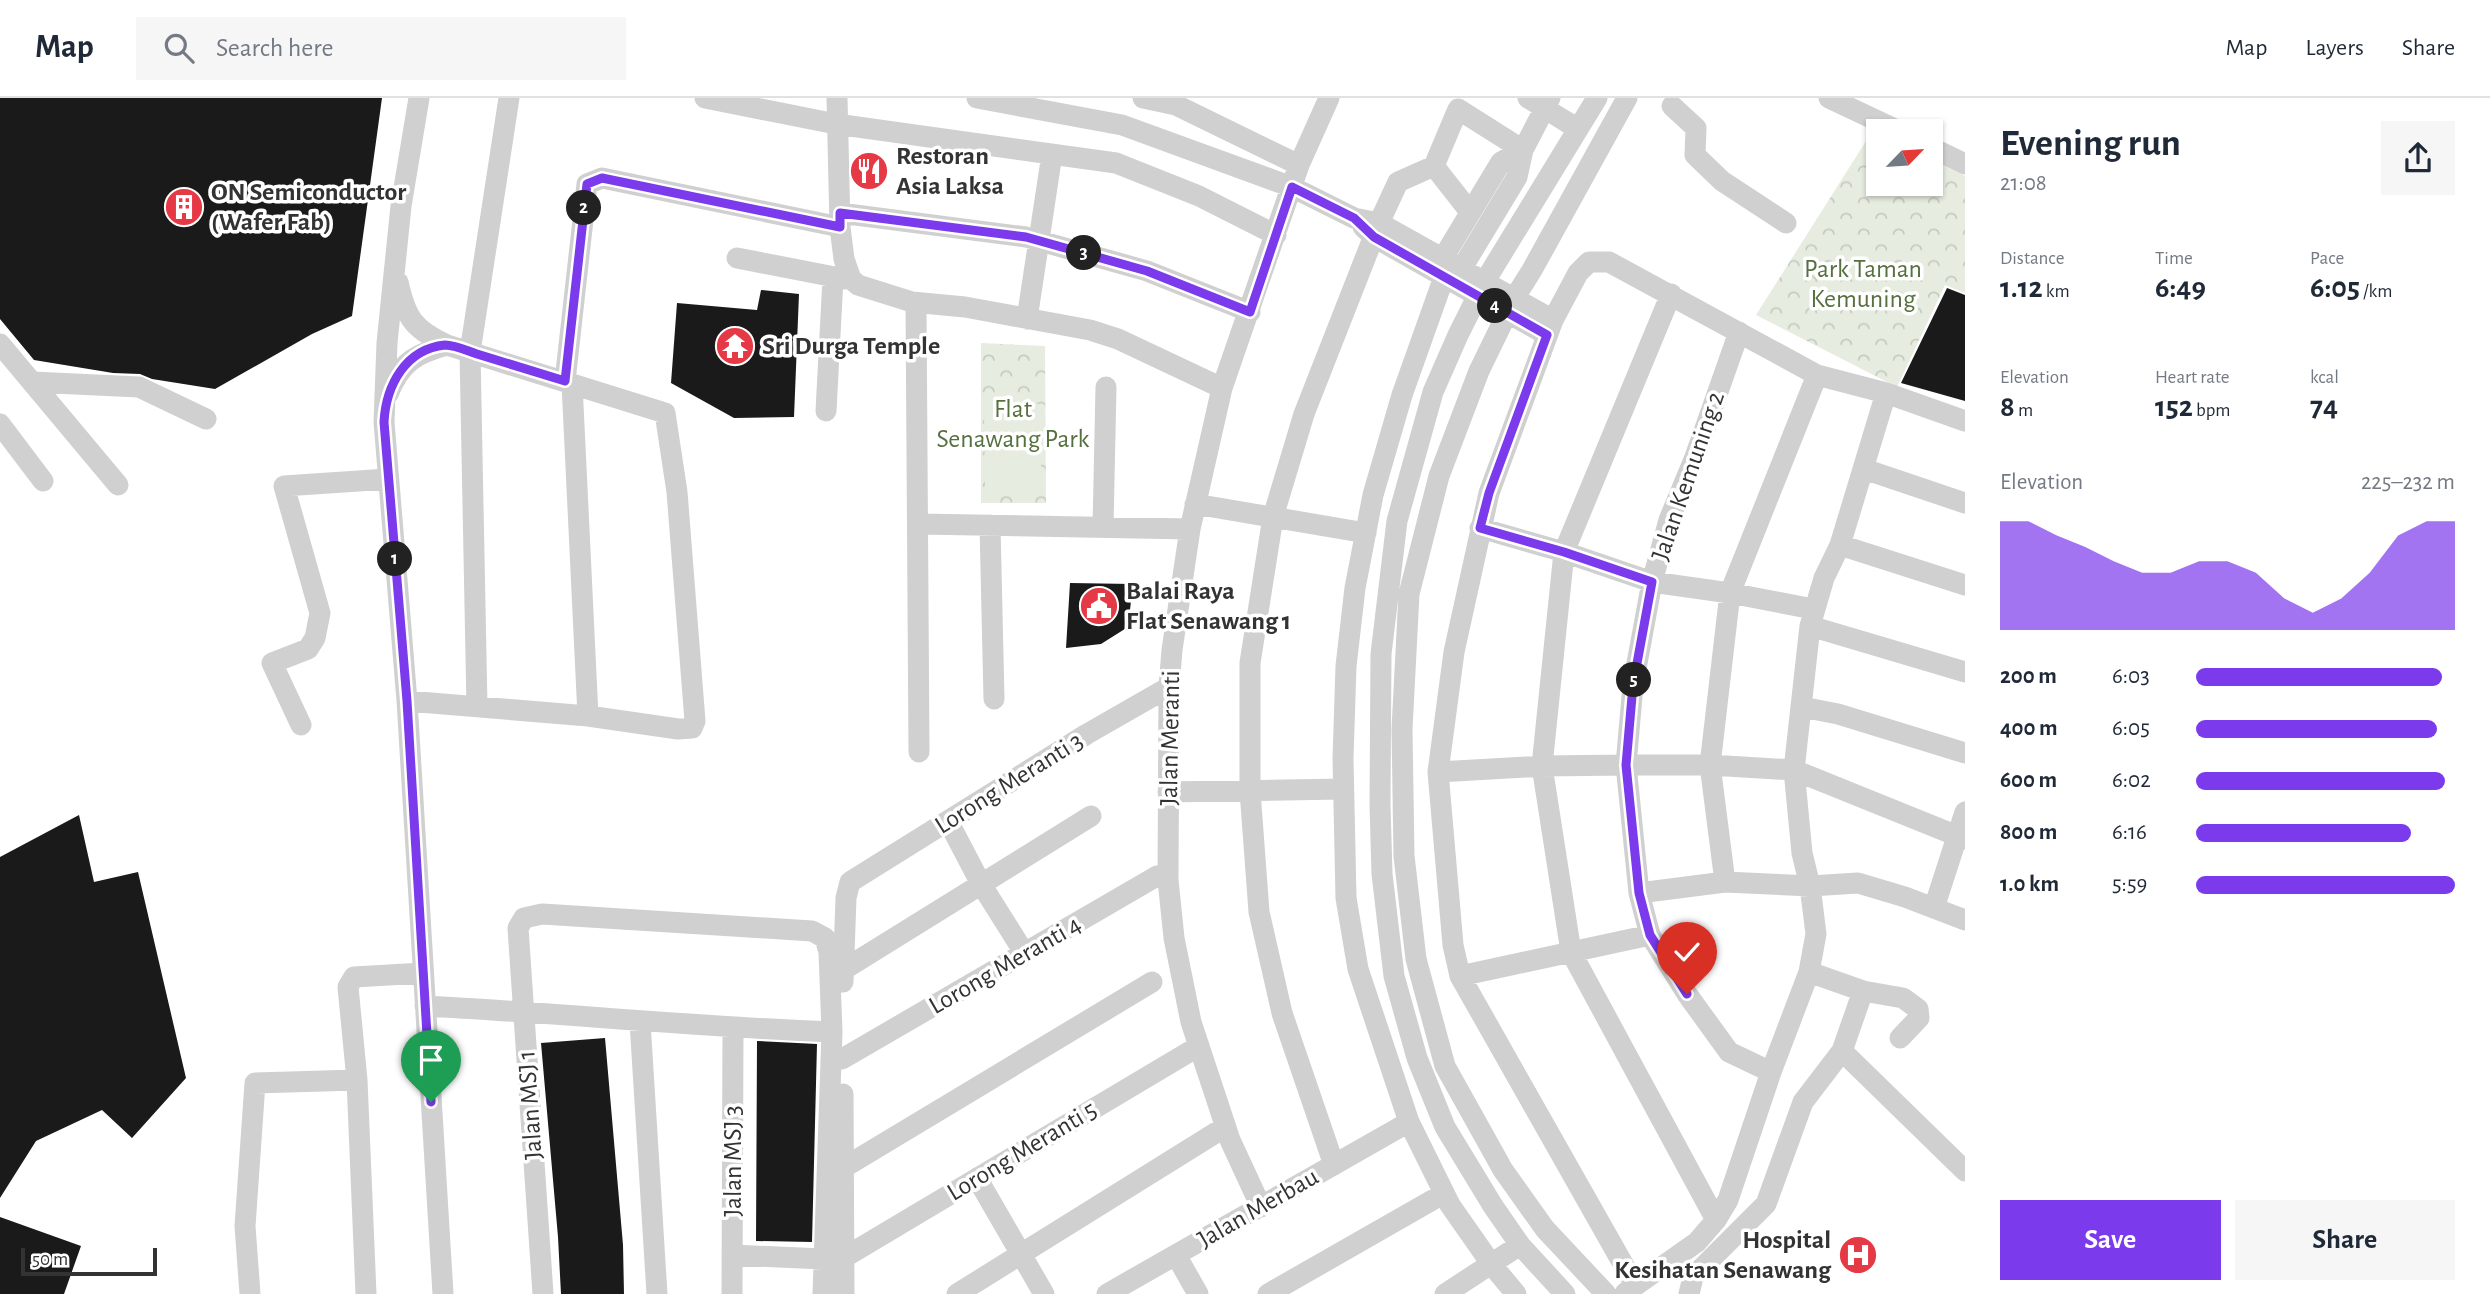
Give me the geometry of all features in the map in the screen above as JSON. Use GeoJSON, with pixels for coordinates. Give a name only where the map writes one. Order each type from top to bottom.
{"type":"FeatureCollection","features":[{"type":"Feature","properties":{"kind":"street"},"geometry":{"type":"LineString","coordinates":[[419,98],[394,267],[385,404],[388,479],[407,701],[443,1294]]}},
{"type":"Feature","properties":{"kind":"street"},"geometry":{"type":"LineString","coordinates":[[477,707],[470,352],[509,98]]}},
{"type":"Feature","properties":{"kind":"street"},"geometry":{"type":"LineString","coordinates":[[705,98],[836,124],[1116,163],[1199,196],[1276,235]]}},
{"type":"Feature","properties":{"kind":"street"},"geometry":{"type":"LineString","coordinates":[[826,411],[845,258],[840,220],[837,98]]}},
{"type":"Feature","properties":{"kind":"street"},"geometry":{"type":"LineString","coordinates":[[977,98],[1122,125],[1292,187],[1450,268],[1550,327]]}},
{"type":"Feature","properties":{"kind":"street"},"geometry":{"type":"LineString","coordinates":[[1143,98],[1176,105],[1299,165]]}},
{"type":"Feature","properties":{"kind":"street","name":"Jalan Meranti"},"geometry":{"type":"LineString","coordinates":[[1261,1207],[1225,1127],[1191,1022],[1174,938],[1168,875],[1169,687],[1190,529],[1222,388],[1299,165],[1329,98]]}},
{"type":"Feature","properties":{"kind":"street"},"geometry":{"type":"LineString","coordinates":[[1565,1294],[1520,1245],[1445,1126],[1418,1058],[1394,976],[1382,874],[1381,653],[1397,521],[1433,393],[1481,288],[1597,98]]}},
{"type":"Feature","properties":{"kind":"street"},"geometry":{"type":"LineString","coordinates":[[1606,1294],[1545,1228],[1503,1170],[1445,1066],[1416,959],[1404,856],[1402,729],[1409,594],[1439,476],[1479,371],[1511,305],[1627,98]]}},
{"type":"Feature","properties":{"kind":"street"},"geometry":{"type":"LineString","coordinates":[[1829,98],[1874,119]]}},
{"type":"Feature","properties":{"kind":"street"},"geometry":{"type":"LineString","coordinates":[[1450,268],[1489,224],[1517,177],[1523,150],[1541,101],[1578,129]]}},
{"type":"Feature","properties":{"kind":"street"},"geometry":{"type":"LineString","coordinates":[[1672,106],[1696,128],[1695,155],[1722,181],[1786,223]]}},
{"type":"Feature","properties":{"kind":"street"},"geometry":{"type":"LineString","coordinates":[[1334,1165],[1282,1013],[1262,925],[1250,791],[1250,663],[1273,517],[1304,414],[1376,230],[1398,182],[1434,166],[1458,109],[1523,150]]}},
{"type":"Feature","properties":{"kind":"street"},"geometry":{"type":"LineString","coordinates":[[1516,1294],[1492,1265],[1443,1194],[1409,1122],[1358,969],[1346,898],[1343,789],[1346,666],[1355,588],[1373,495],[1402,395],[1470,212],[1501,162],[1523,150]]}},
{"type":"Feature","properties":{"kind":"street"},"geometry":{"type":"LineString","coordinates":[[1943,153],[1965,164]]}},
{"type":"Feature","properties":{"kind":"street"},"geometry":{"type":"LineString","coordinates":[[1027,319],[1052,154]]}},
{"type":"Feature","properties":{"kind":"street"},"geometry":{"type":"LineString","coordinates":[[1434,166],[1470,212]]}},
{"type":"Feature","properties":{"kind":"street"},"geometry":{"type":"LineString","coordinates":[[588,716],[568,382],[587,184],[602,178],[840,220],[1026,237],[1147,271],[1250,312]]}},
{"type":"Feature","properties":{"kind":"street"},"geometry":{"type":"LineString","coordinates":[[1489,224],[1486,241],[1488,248],[1493,252],[1506,249]]}},
{"type":"Feature","properties":{"kind":"street"},"geometry":{"type":"LineString","coordinates":[[737,258],[842,279],[916,303],[965,307],[1090,330],[1118,339],[1222,388]]}},
{"type":"Feature","properties":{"kind":"street"},"geometry":{"type":"LineString","coordinates":[[1886,393],[1840,545],[1824,578],[1812,618],[1794,770],[1802,853],[1810,886],[1816,934],[1809,972],[1771,1072],[1728,1200],[1716,1220],[1696,1242],[1630,1289],[1460,976],[1453,946],[1438,772],[1454,652],[1480,528],[1489,493],[1550,327],[1578,273],[1589,262],[1609,261],[1817,374],[1886,393],[1965,421]]}},
{"type":"Feature","properties":{"kind":"street"},"geometry":{"type":"LineString","coordinates":[[394,267],[403,304],[412,322],[425,334],[447,345],[666,412],[677,492],[695,721],[692,728],[678,729],[588,716],[407,701]]}},
{"type":"Feature","properties":{"kind":"street"},"geometry":{"type":"LineString","coordinates":[[1671,293],[1564,552],[1542,766],[1571,952],[1716,1220]]}},
{"type":"Feature","properties":{"kind":"street"},"geometry":{"type":"LineString","coordinates":[[916,303],[919,752]]}},
{"type":"Feature","properties":{"kind":"street","name":"Jalan Kemuning 2"},"geometry":{"type":"LineString","coordinates":[[1739,332],[1670,520],[1652,582],[1633,685],[1626,765],[1639,893],[1650,935],[1687,994],[1729,1052],[1771,1072]]}},
{"type":"Feature","properties":{"kind":"street"},"geometry":{"type":"LineString","coordinates":[[0,344],[118,485]]}},
{"type":"Feature","properties":{"kind":"street"},"geometry":{"type":"LineString","coordinates":[[385,404],[395,376],[405,365],[420,353],[447,345]]}},
{"type":"Feature","properties":{"kind":"street"},"geometry":{"type":"LineString","coordinates":[[1725,882],[1710,765],[1730,593],[1817,374]]}},
{"type":"Feature","properties":{"kind":"street"},"geometry":{"type":"LineString","coordinates":[[32,382],[139,387],[206,419]]}},
{"type":"Feature","properties":{"kind":"street"},"geometry":{"type":"LineString","coordinates":[[1103,527],[1106,387]]}},
{"type":"Feature","properties":{"kind":"street"},"geometry":{"type":"LineString","coordinates":[[0,424],[44,481]]}},
{"type":"Feature","properties":{"kind":"street"},"geometry":{"type":"LineString","coordinates":[[1864,470],[1965,503]]}},
{"type":"Feature","properties":{"kind":"street"},"geometry":{"type":"LineString","coordinates":[[301,725],[271,663],[308,649],[315,638],[320,613],[284,486],[388,479]]}},
{"type":"Feature","properties":{"kind":"street"},"geometry":{"type":"LineString","coordinates":[[1195,504],[1366,533]]}},
{"type":"Feature","properties":{"kind":"street"},"geometry":{"type":"LineString","coordinates":[[918,524],[1190,529]]}},
{"type":"Feature","properties":{"kind":"street"},"geometry":{"type":"LineString","coordinates":[[990,525],[994,699]]}},
{"type":"Feature","properties":{"kind":"street"},"geometry":{"type":"LineString","coordinates":[[1480,528],[1564,552],[1652,582],[1730,593],[1812,618],[1965,672]]}},
{"type":"Feature","properties":{"kind":"street"},"geometry":{"type":"LineString","coordinates":[[1840,545],[1965,585]]}},
{"type":"Feature","properties":{"kind":"street","name":"Lorong Meranti 3"},"geometry":{"type":"LineString","coordinates":[[843,970],[846,898],[850,882],[1087,734],[1169,687]]}},
{"type":"Feature","properties":{"kind":"street"},"geometry":{"type":"LineString","coordinates":[[1802,707],[1838,714],[1965,753]]}},
{"type":"Feature","properties":{"kind":"street"},"geometry":{"type":"LineString","coordinates":[[1438,772],[1542,766],[1626,765],[1710,765],[1794,770],[1961,838]]}},
{"type":"Feature","properties":{"kind":"street"},"geometry":{"type":"LineString","coordinates":[[1168,792],[1343,789]]}},
{"type":"Feature","properties":{"kind":"street"},"geometry":{"type":"LineString","coordinates":[[1934,908],[1961,838],[1965,812]]}},
{"type":"Feature","properties":{"kind":"street"},"geometry":{"type":"LineString","coordinates":[[844,1294],[843,970],[1091,816]]}},
{"type":"Feature","properties":{"kind":"street"},"geometry":{"type":"LineString","coordinates":[[948,821],[981,884],[1025,954]]}},
{"type":"Feature","properties":{"kind":"street","name":"Lorong Meranti 4"},"geometry":{"type":"LineString","coordinates":[[842,1059],[1157,876],[1168,875]]}},
{"type":"Feature","properties":{"kind":"street"},"geometry":{"type":"LineString","coordinates":[[1639,893],[1725,882],[1810,886],[1858,883],[1965,920]]}},
{"type":"Feature","properties":{"kind":"street","name":"Jalan MSJ 1"},"geometry":{"type":"LineString","coordinates":[[543,1294],[518,928],[524,918],[542,914],[813,931],[825,938],[829,953],[832,1032]]}},
{"type":"Feature","properties":{"kind":"street"},"geometry":{"type":"LineString","coordinates":[[1460,976],[1650,935]]}},
{"type":"Feature","properties":{"kind":"street"},"geometry":{"type":"LineString","coordinates":[[1809,972],[1863,991],[1903,998],[1918,1009],[1919,1018],[1900,1038]]}},
{"type":"Feature","properties":{"kind":"street"},"geometry":{"type":"LineString","coordinates":[[366,1294],[357,1080],[348,987],[354,977],[423,973]]}},
{"type":"Feature","properties":{"kind":"street"},"geometry":{"type":"LineString","coordinates":[[843,1168],[1152,982]]}},
{"type":"Feature","properties":{"kind":"street"},"geometry":{"type":"LineString","coordinates":[[1689,1294],[1692,1277],[1766,1204],[1803,1102],[1842,1051],[1863,991]]}},
{"type":"Feature","properties":{"kind":"street"},"geometry":{"type":"LineString","coordinates":[[425,1006],[524,1011],[639,1022],[832,1032],[823,1294]]}},
{"type":"Feature","properties":{"kind":"street"},"geometry":{"type":"LineString","coordinates":[[639,1022],[657,1294]]}},
{"type":"Feature","properties":{"kind":"street","name":"Jalan MSJ 3"},"geometry":{"type":"LineString","coordinates":[[732,1294],[733,1028]]}},
{"type":"Feature","properties":{"kind":"street","name":"Lorong Meranti 5"},"geometry":{"type":"LineString","coordinates":[[845,1257],[1199,1046]]}},
{"type":"Feature","properties":{"kind":"street"},"geometry":{"type":"LineString","coordinates":[[1842,1051],[1965,1171]]}},
{"type":"Feature","properties":{"kind":"street"},"geometry":{"type":"LineString","coordinates":[[250,1294],[245,1226],[255,1083],[357,1080]]}},
{"type":"Feature","properties":{"kind":"street","name":"Jalan Merbau"},"geometry":{"type":"LineString","coordinates":[[1107,1294],[1409,1122]]}},
{"type":"Feature","properties":{"kind":"street"},"geometry":{"type":"LineString","coordinates":[[957,1294],[1225,1127]]}},
{"type":"Feature","properties":{"kind":"street"},"geometry":{"type":"LineString","coordinates":[[977,1178],[1044,1294]]}},
{"type":"Feature","properties":{"kind":"street"},"geometry":{"type":"LineString","coordinates":[[1268,1294],[1443,1194]]}},
{"type":"Feature","properties":{"kind":"street"},"geometry":{"type":"LineString","coordinates":[[1445,1294],[1520,1245]]}},
{"type":"Feature","properties":{"kind":"street"},"geometry":{"type":"LineString","coordinates":[[732,1255],[823,1259],[845,1257]]}},
{"type":"Feature","properties":{"kind":"street"},"geometry":{"type":"LineString","coordinates":[[1176,1255],[1198,1294]]}},
{"type":"Feature","properties":{"kind":"green space","name":"Park Taman Kemuning"},"geometry":{"type":"Polygon","coordinates":[[[1866,141],[1866,196],[1943,196],[1943,165],[1965,176],[1965,293],[1945,285],[1897,387],[1756,315],[1866,141]]]}},
{"type":"Feature","properties":{"kind":"green space","name":"Flat Senawang Park"},"geometry":{"type":"Polygon","coordinates":[[[981,343],[1045,346],[1046,503],[981,503],[981,343]]]}},
{"type":"Feature","properties":{"kind":"green space"},"geometry":{"type":"Polygon","coordinates":[[[984,404],[1041,404],[1041,493],[985,493],[984,404]]]}},
{"type":"Feature","properties":{"kind":"building","name":"ON Semiconductor (Wafer Fab)"},"geometry":{"type":"Polygon","coordinates":[[[0,98],[382,98],[352,316],[312,334],[215,389],[152,379],[140,374],[113,373],[34,360],[0,319],[0,98]]]}},
{"type":"Feature","properties":{"kind":"building"},"geometry":{"type":"Polygon","coordinates":[[[1947,288],[1965,295],[1965,401],[1901,383],[1947,288]]]}},
{"type":"Feature","properties":{"kind":"building","name":"Sri Durga Temple"},"geometry":{"type":"Polygon","coordinates":[[[761,290],[799,294],[794,417],[734,418],[671,383],[677,303],[757,310],[761,290]]]}},
{"type":"Feature","properties":{"kind":"building","name":"Balai Raya Flat Senawang 1"},"geometry":{"type":"Polygon","coordinates":[[[1070,583],[1133,584],[1128,627],[1101,644],[1066,648],[1070,583]]]}},
{"type":"Feature","properties":{"kind":"building"},"geometry":{"type":"Polygon","coordinates":[[[79,815],[94,882],[138,872],[186,1078],[132,1138],[102,1110],[36,1141],[0,1198],[0,857],[79,815]]]}},
{"type":"Feature","properties":{"kind":"building"},"geometry":{"type":"Polygon","coordinates":[[[605,1038],[623,1245],[624,1294],[561,1294],[541,1043],[605,1038]]]}},
{"type":"Feature","properties":{"kind":"building"},"geometry":{"type":"Polygon","coordinates":[[[757,1041],[817,1044],[812,1242],[756,1241],[757,1041]]]}},
{"type":"Feature","properties":{"kind":"building"},"geometry":{"type":"Polygon","coordinates":[[[0,1217],[81,1246],[64,1294],[0,1294],[0,1217]]]}},
{"type":"Feature","properties":{"kind":"place","name":"Restoran Asia Laksa"},"geometry":{"type":"Point","coordinates":[869,171]}},
{"type":"Feature","properties":{"kind":"place","name":"ON Semiconductor (Wafer Fab)"},"geometry":{"type":"Point","coordinates":[184,207]}},
{"type":"Feature","properties":{"kind":"place","name":"Sri Durga Temple"},"geometry":{"type":"Point","coordinates":[735,346]}},
{"type":"Feature","properties":{"kind":"place","name":"Balai Raya Flat Senawang 1"},"geometry":{"type":"Point","coordinates":[1099,606]}},
{"type":"Feature","properties":{"kind":"place","name":"Hospital Kesihatan Senawang"},"geometry":{"type":"Point","coordinates":[1858,1255]}},
{"type":"Feature","properties":{"kind":"route"},"geometry":{"type":"LineString","coordinates":[[431,1102],[407,701],[384,422],[385,404],[395,376],[405,365],[420,353],[447,345],[565,381],[587,184],[602,178],[840,227],[840,213],[1026,237],[1147,271],[1250,312],[1292,187],[1354,218],[1374,237],[1547,335],[1489,493],[1480,528],[1564,552],[1652,582],[1633,685],[1626,765],[1639,893],[1650,935],[1687,994]]}}]}
